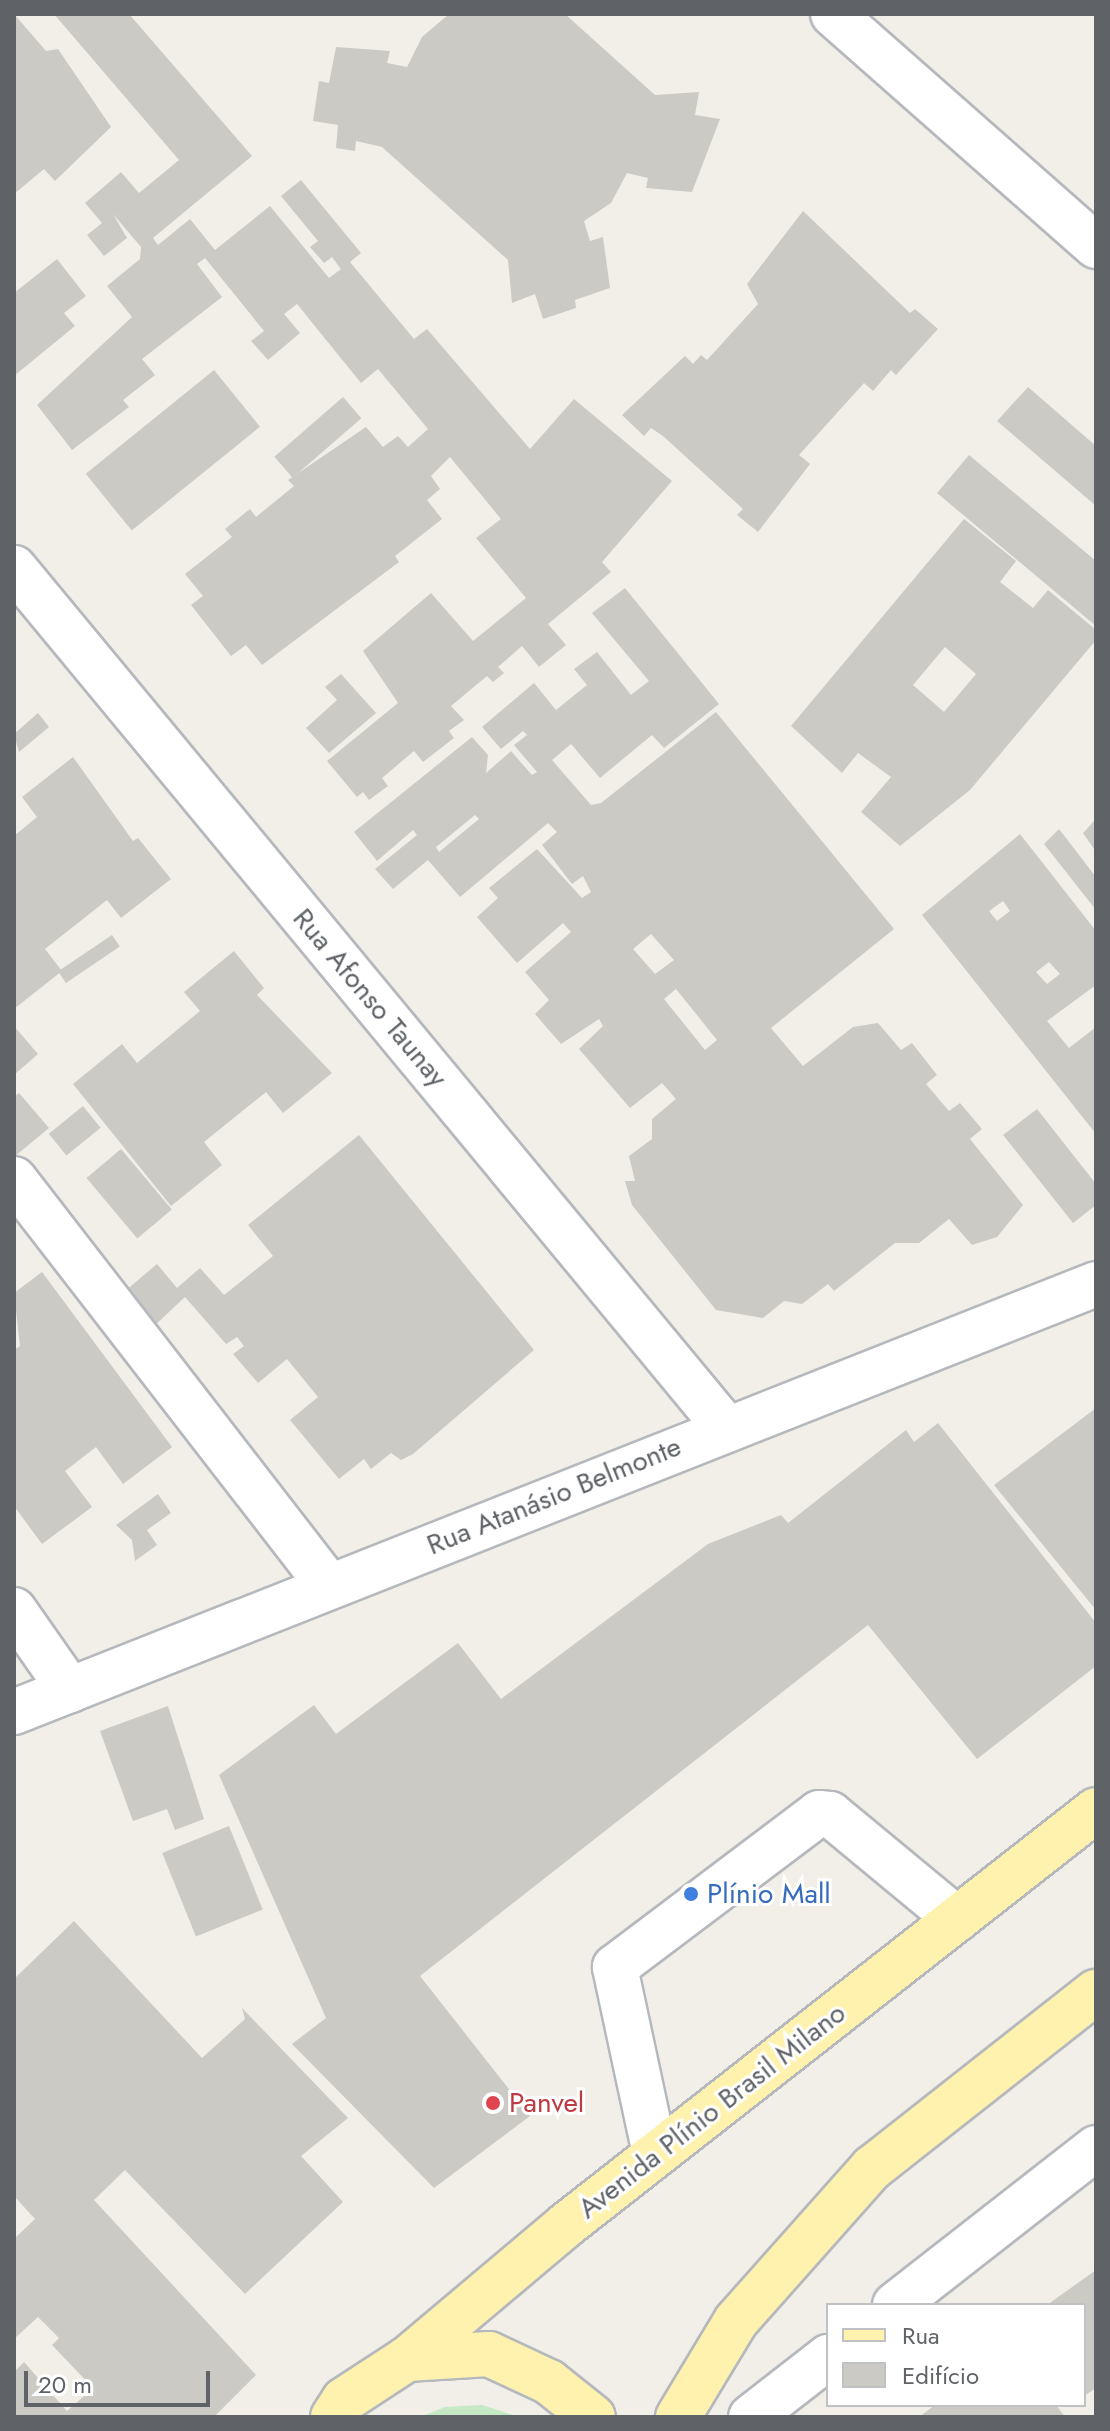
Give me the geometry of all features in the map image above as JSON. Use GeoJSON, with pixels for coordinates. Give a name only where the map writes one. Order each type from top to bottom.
{"type":"FeatureCollection","features":[{"type":"Feature","properties":{"kind":"main road","name":"Avenida Plínio Brasil Milano"},"geometry":{"type":"LineString","coordinates":[[333,2417],[344,2400],[407,2359],[655,2154],[1096,1810]]}},
{"type":"Feature","properties":{"kind":"main road"},"geometry":{"type":"LineString","coordinates":[[678,2417],[736,2321],[872,2168],[1096,1992]]}},
{"type":"Feature","properties":{"kind":"main road"},"geometry":{"type":"LineString","coordinates":[[407,2359],[489,2354],[549,2382],[593,2417]]}},
{"type":"Feature","properties":{"kind":"street"},"geometry":{"type":"LineString","coordinates":[[833,14],[1096,246]]}},
{"type":"Feature","properties":{"kind":"street","name":"Rua Afonso Taunay"},"geometry":{"type":"LineString","coordinates":[[14,568],[726,1428]]}},
{"type":"Feature","properties":{"kind":"street"},"geometry":{"type":"LineString","coordinates":[[14,1179],[329,1586]]}},
{"type":"Feature","properties":{"kind":"street","name":"Rua Atanásio Belmonte"},"geometry":{"type":"LineString","coordinates":[[14,1712],[1096,1284]]}},
{"type":"Feature","properties":{"kind":"street"},"geometry":{"type":"LineString","coordinates":[[14,1610],[70,1690]]}},
{"type":"Feature","properties":{"kind":"street"},"geometry":{"type":"LineString","coordinates":[[655,2154],[615,1967],[819,1813],[830,1814],[957,1919]]}},
{"type":"Feature","properties":{"kind":"street"},"geometry":{"type":"LineString","coordinates":[[898,2303],[1096,2148]]}},
{"type":"Feature","properties":{"kind":"street"},"geometry":{"type":"LineString","coordinates":[[751,2417],[826,2359]]}},
{"type":"Feature","properties":{"kind":"green space"},"geometry":{"type":"Polygon","coordinates":[[[482,2405],[519,2417],[420,2417],[445,2407],[482,2405]]]}},
{"type":"Feature","properties":{"kind":"building"},"geometry":{"type":"Polygon","coordinates":[[[14,14],[46,51],[58,49],[111,127],[55,181],[44,169],[14,194],[14,14]]]}},
{"type":"Feature","properties":{"kind":"building"},"geometry":{"type":"Polygon","coordinates":[[[54,14],[129,14],[252,156],[153,238],[158,245],[190,219],[215,250],[270,206],[329,278],[341,269],[332,257],[324,263],[310,247],[318,241],[281,196],[301,180],[361,253],[350,262],[414,339],[427,329],[530,449],[574,399],[672,481],[602,562],[611,572],[548,624],[566,645],[539,667],[522,646],[498,667],[504,673],[493,682],[487,676],[451,706],[464,720],[449,731],[454,738],[423,762],[414,751],[382,778],[388,786],[369,800],[363,792],[357,797],[327,761],[398,703],[363,651],[431,593],[473,641],[526,598],[476,538],[501,519],[450,457],[431,476],[440,489],[427,500],[442,519],[395,556],[399,562],[262,665],[246,645],[231,656],[191,605],[203,596],[185,574],[232,537],[225,529],[250,509],[256,517],[294,486],[288,480],[366,427],[383,447],[398,436],[408,447],[428,429],[378,369],[361,383],[297,304],[284,314],[300,333],[268,360],[251,341],[264,331],[205,258],[197,264],[222,297],[142,359],[155,375],[123,400],[129,407],[72,450],[37,405],[132,317],[107,286],[140,259],[141,247],[113,214],[127,238],[104,256],[87,235],[102,223],[85,203],[121,172],[139,193],[179,160],[54,14]]]}},
{"type":"Feature","properties":{"kind":"building"},"geometry":{"type":"Polygon","coordinates":[[[449,14],[565,14],[655,95],[699,92],[695,115],[720,119],[692,192],[646,188],[648,178],[627,173],[611,203],[584,221],[590,241],[603,237],[610,288],[575,300],[576,308],[543,319],[535,294],[512,303],[508,260],[382,147],[356,141],[355,151],[336,148],[338,125],[313,121],[319,81],[329,83],[336,47],[390,51],[387,63],[407,67],[422,37],[449,14]]]}},
{"type":"Feature","properties":{"kind":"building"},"geometry":{"type":"Polygon","coordinates":[[[803,211],[910,313],[915,309],[938,329],[896,375],[891,370],[873,391],[864,383],[799,455],[810,464],[758,532],[737,515],[743,509],[663,436],[651,428],[644,436],[622,415],[685,356],[693,364],[701,355],[707,360],[758,304],[747,284],[803,211]]]}},
{"type":"Feature","properties":{"kind":"building"},"geometry":{"type":"Polygon","coordinates":[[[57,259],[86,296],[64,313],[75,326],[14,376],[14,293],[57,259]]]}},
{"type":"Feature","properties":{"kind":"building"},"geometry":{"type":"Polygon","coordinates":[[[214,370],[260,427],[132,531],[86,474],[214,370]]]}},
{"type":"Feature","properties":{"kind":"building"},"geometry":{"type":"Polygon","coordinates":[[[1028,387],[1096,446],[1096,506],[997,421],[1028,387]]]}},
{"type":"Feature","properties":{"kind":"building"},"geometry":{"type":"Polygon","coordinates":[[[343,397],[361,418],[293,478],[274,457],[343,397]]]}},
{"type":"Feature","properties":{"kind":"building"},"geometry":{"type":"Polygon","coordinates":[[[969,455],[1096,561],[1096,626],[937,493],[969,455]]]}},
{"type":"Feature","properties":{"kind":"building"},"geometry":{"type":"Polygon","coordinates":[[[964,519],[1016,561],[1000,582],[1033,608],[1048,590],[1096,630],[1096,640],[970,790],[900,846],[861,812],[891,777],[858,753],[842,773],[791,726],[964,519]],[[945,647],[913,685],[944,712],[976,674],[945,647]]]}},
{"type":"Feature","properties":{"kind":"building"},"geometry":{"type":"Polygon","coordinates":[[[625,588],[719,704],[664,748],[652,735],[600,778],[571,744],[552,760],[591,805],[601,803],[716,712],[894,929],[771,1028],[803,1066],[853,1027],[878,1023],[901,1050],[912,1043],[937,1075],[926,1084],[949,1111],[960,1103],[982,1129],[970,1139],[1023,1205],[997,1237],[972,1245],[949,1219],[919,1243],[895,1243],[834,1291],[828,1284],[802,1304],[784,1301],[763,1318],[716,1310],[632,1205],[625,1181],[635,1181],[629,1156],[652,1139],[652,1119],[676,1099],[662,1083],[630,1108],[579,1049],[603,1026],[599,1019],[561,1044],[535,1014],[549,1000],[525,972],[571,932],[563,923],[517,963],[477,917],[498,898],[489,888],[537,849],[582,898],[591,892],[583,876],[572,884],[542,845],[557,832],[548,823],[460,897],[428,860],[393,889],[375,869],[417,835],[413,830],[377,861],[354,832],[472,737],[488,755],[486,773],[511,751],[532,775],[537,772],[514,745],[527,735],[523,731],[501,749],[482,727],[534,683],[556,710],[587,685],[574,669],[597,652],[631,695],[649,681],[592,613],[625,588]],[[475,815],[436,847],[439,852],[479,819],[475,815]],[[651,934],[633,949],[655,974],[674,960],[651,934]],[[676,989],[664,999],[705,1050],[717,1040],[676,989]]]}},
{"type":"Feature","properties":{"kind":"building"},"geometry":{"type":"Polygon","coordinates":[[[341,674],[376,713],[329,753],[306,728],[337,700],[325,687],[341,674]]]}},
{"type":"Feature","properties":{"kind":"building"},"geometry":{"type":"Polygon","coordinates":[[[38,713],[49,727],[19,752],[14,734],[38,713]]]}},
{"type":"Feature","properties":{"kind":"building"},"geometry":{"type":"Polygon","coordinates":[[[73,757],[133,841],[138,838],[171,879],[121,918],[107,900],[45,949],[62,971],[14,1009],[14,836],[37,817],[22,797],[73,757]]]}},
{"type":"Feature","properties":{"kind":"building"},"geometry":{"type":"Polygon","coordinates":[[[1096,819],[1096,852],[1083,833],[1096,819]]]}},
{"type":"Feature","properties":{"kind":"building"},"geometry":{"type":"Polygon","coordinates":[[[1059,829],[1096,877],[1096,910],[1044,844],[1059,829]]]}},
{"type":"Feature","properties":{"kind":"building"},"geometry":{"type":"Polygon","coordinates":[[[1020,834],[1096,931],[1096,985],[1047,1021],[1069,1048],[1096,1027],[1096,1134],[922,915],[1020,834]],[[1003,901],[989,911],[997,921],[1010,911],[1003,901]],[[1049,962],[1036,972],[1047,984],[1060,974],[1049,962]]]}},
{"type":"Feature","properties":{"kind":"building"},"geometry":{"type":"Polygon","coordinates":[[[112,935],[120,947],[66,983],[58,971],[112,935]]]}},
{"type":"Feature","properties":{"kind":"building"},"geometry":{"type":"Polygon","coordinates":[[[234,951],[264,988],[257,995],[332,1073],[283,1113],[266,1092],[204,1142],[222,1165],[171,1206],[73,1084],[122,1044],[137,1063],[200,1011],[184,992],[234,951]]]}},
{"type":"Feature","properties":{"kind":"building"},"geometry":{"type":"Polygon","coordinates":[[[14,1026],[38,1054],[14,1075],[14,1026]]]}},
{"type":"Feature","properties":{"kind":"building"},"geometry":{"type":"Polygon","coordinates":[[[19,1093],[49,1128],[14,1157],[14,1097],[19,1093]]]}},
{"type":"Feature","properties":{"kind":"building"},"geometry":{"type":"Polygon","coordinates":[[[83,1106],[101,1128],[66,1155],[49,1134],[83,1106]]]}},
{"type":"Feature","properties":{"kind":"building"},"geometry":{"type":"Polygon","coordinates":[[[1037,1109],[1096,1184],[1096,1205],[1073,1223],[1003,1135],[1037,1109]]]}},
{"type":"Feature","properties":{"kind":"building"},"geometry":{"type":"Polygon","coordinates":[[[359,1135],[534,1350],[413,1454],[401,1460],[391,1453],[371,1469],[364,1459],[339,1479],[290,1420],[318,1397],[287,1359],[258,1383],[233,1354],[244,1346],[237,1337],[226,1344],[185,1297],[153,1327],[124,1292],[157,1264],[177,1288],[200,1268],[224,1295],[273,1256],[248,1225],[359,1135]]]}},
{"type":"Feature","properties":{"kind":"building"},"geometry":{"type":"Polygon","coordinates":[[[121,1149],[172,1210],[137,1238],[87,1178],[121,1149]]]}},
{"type":"Feature","properties":{"kind":"building"},"geometry":{"type":"Polygon","coordinates":[[[42,1272],[172,1447],[123,1484],[96,1447],[65,1471],[92,1507],[42,1544],[14,1506],[14,1350],[20,1346],[14,1293],[42,1272]]]}},
{"type":"Feature","properties":{"kind":"building"},"geometry":{"type":"Polygon","coordinates":[[[1096,1408],[1096,1610],[994,1485],[1096,1408]]]}},
{"type":"Feature","properties":{"kind":"building"},"geometry":{"type":"Polygon","coordinates":[[[938,1423],[1096,1623],[1096,1666],[977,1759],[868,1625],[420,1976],[530,2116],[434,2188],[292,2044],[326,2018],[219,1775],[314,1705],[336,1734],[458,1643],[501,1699],[708,1544],[781,1515],[788,1523],[906,1430],[914,1442],[938,1423]]]}},
{"type":"Feature","properties":{"kind":"building"},"geometry":{"type":"Polygon","coordinates":[[[158,1494],[171,1513],[147,1530],[157,1545],[135,1561],[132,1540],[116,1525],[158,1494]]]}},
{"type":"Feature","properties":{"kind":"building"},"geometry":{"type":"Polygon","coordinates":[[[168,1706],[204,1819],[175,1830],[167,1809],[133,1821],[100,1731],[168,1706]]]}},
{"type":"Feature","properties":{"kind":"building"},"geometry":{"type":"Polygon","coordinates":[[[229,1826],[263,1909],[196,1936],[162,1853],[229,1826]]]}},
{"type":"Feature","properties":{"kind":"building"},"geometry":{"type":"Polygon","coordinates":[[[74,1921],[202,2058],[245,2019],[242,2008],[348,2118],[301,2156],[343,2202],[245,2294],[125,2170],[94,2200],[256,2375],[214,2417],[14,2417],[14,2372],[24,2362],[67,2411],[93,2388],[52,2345],[59,2338],[38,2317],[14,2339],[14,2239],[35,2219],[14,2196],[14,1979],[74,1921]]]}},
{"type":"Feature","properties":{"kind":"building"},"geometry":{"type":"Polygon","coordinates":[[[1096,2270],[1096,2388],[1086,2395],[1086,2303],[1050,2303],[1096,2270]]]}},
{"type":"Feature","properties":{"kind":"building"},"geometry":{"type":"Polygon","coordinates":[[[932,2407],[1058,2407],[1065,2417],[919,2417],[932,2407]]]}},
{"type":"Feature","properties":{"kind":"place","name":"Plínio Mall"},"geometry":{"type":"Point","coordinates":[691,1894]}},
{"type":"Feature","properties":{"kind":"place","name":"Panvel"},"geometry":{"type":"Point","coordinates":[493,2103]}}]}
